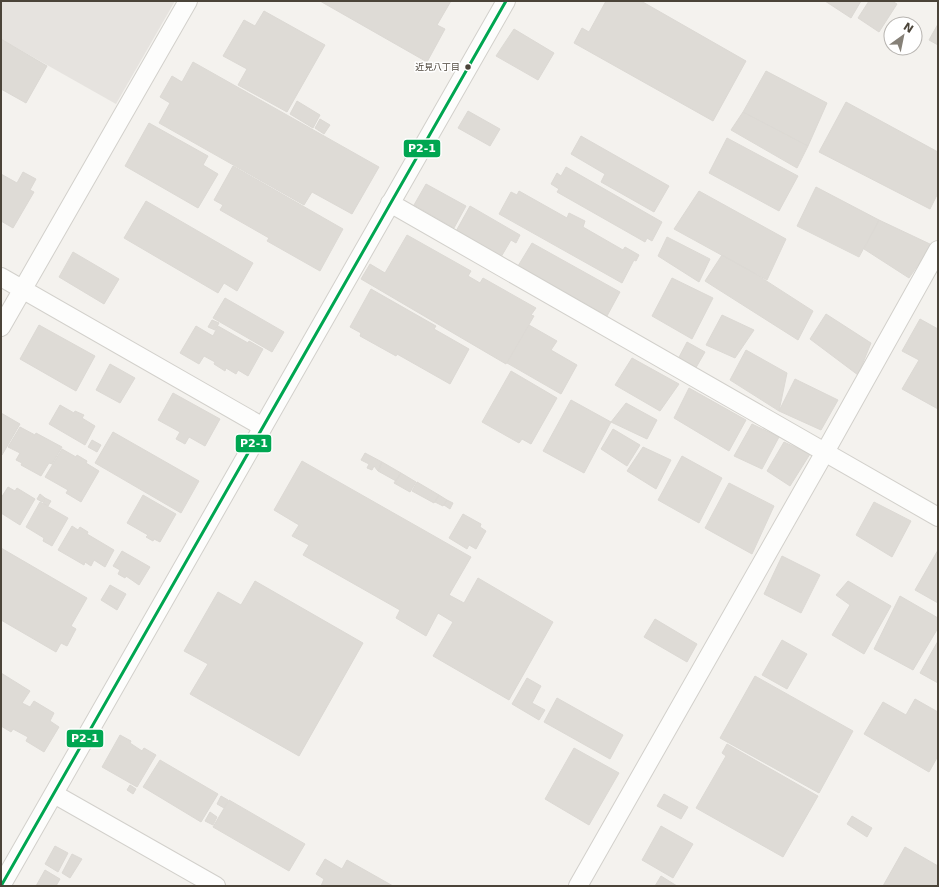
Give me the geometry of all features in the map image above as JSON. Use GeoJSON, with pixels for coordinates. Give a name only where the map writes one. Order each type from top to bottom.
{"type":"FeatureCollection","features":[{"type":"Feature","properties":{"kind":"street"},"geometry":{"type":"LineString","coordinates":[[1,326],[188,1]]}},
{"type":"Feature","properties":{"kind":"street"},"geometry":{"type":"LineString","coordinates":[[1,886],[506,1]]}},
{"type":"Feature","properties":{"kind":"street"},"geometry":{"type":"LineString","coordinates":[[390,203],[938,517]]}},
{"type":"Feature","properties":{"kind":"street"},"geometry":{"type":"LineString","coordinates":[[578,886],[938,250]]}},
{"type":"Feature","properties":{"kind":"street"},"geometry":{"type":"LineString","coordinates":[[1,277],[263,427]]}},
{"type":"Feature","properties":{"kind":"street"},"geometry":{"type":"LineString","coordinates":[[54,794],[216,886]]}},
{"type":"Feature","properties":{"kind":"shaded area"},"geometry":{"type":"Polygon","coordinates":[[[1,1],[175,1],[116,104],[1,39],[1,1]]]}},
{"type":"Feature","properties":{"kind":"building"},"geometry":{"type":"Polygon","coordinates":[[[320,1],[451,1],[437,25],[445,29],[427,62],[320,1]]]}},
{"type":"Feature","properties":{"kind":"building"},"geometry":{"type":"Polygon","coordinates":[[[606,1],[641,1],[746,61],[713,121],[574,43],[582,28],[589,32],[606,1]]]}},
{"type":"Feature","properties":{"kind":"building"},"geometry":{"type":"Polygon","coordinates":[[[825,1],[861,1],[851,18],[825,1]]]}},
{"type":"Feature","properties":{"kind":"building"},"geometry":{"type":"Polygon","coordinates":[[[869,1],[892,1],[897,4],[889,16],[883,16],[883,26],[879,32],[858,18],[869,1]]]}},
{"type":"Feature","properties":{"kind":"building"},"geometry":{"type":"Polygon","coordinates":[[[264,11],[325,45],[287,112],[238,85],[247,69],[223,56],[244,20],[255,26],[264,11]]]}},
{"type":"Feature","properties":{"kind":"building"},"geometry":{"type":"Polygon","coordinates":[[[938,24],[938,45],[929,40],[938,24]]]}},
{"type":"Feature","properties":{"kind":"building"},"geometry":{"type":"Polygon","coordinates":[[[514,29],[554,53],[538,80],[496,56],[514,29]]]}},
{"type":"Feature","properties":{"kind":"building"},"geometry":{"type":"Polygon","coordinates":[[[1,39],[47,66],[26,103],[1,89],[1,39]]]}},
{"type":"Feature","properties":{"kind":"building"},"geometry":{"type":"Polygon","coordinates":[[[193,62],[379,167],[352,214],[312,192],[304,205],[159,123],[170,103],[160,97],[172,76],[182,82],[193,62]]]}},
{"type":"Feature","properties":{"kind":"building"},"geometry":{"type":"Polygon","coordinates":[[[766,71],[827,103],[808,146],[743,112],[766,71]]]}},
{"type":"Feature","properties":{"kind":"building"},"geometry":{"type":"Polygon","coordinates":[[[297,101],[320,115],[313,128],[290,114],[297,101]]]}},
{"type":"Feature","properties":{"kind":"building"},"geometry":{"type":"Polygon","coordinates":[[[846,102],[938,152],[938,193],[930,209],[819,152],[846,102]]]}},
{"type":"Feature","properties":{"kind":"building"},"geometry":{"type":"Polygon","coordinates":[[[468,111],[500,129],[490,146],[458,128],[468,111]]]}},
{"type":"Feature","properties":{"kind":"building"},"geometry":{"type":"Polygon","coordinates":[[[743,112],[808,146],[797,168],[731,130],[743,112]]]}},
{"type":"Feature","properties":{"kind":"building"},"geometry":{"type":"Polygon","coordinates":[[[320,119],[330,125],[324,134],[315,128],[320,119]]]}},
{"type":"Feature","properties":{"kind":"building"},"geometry":{"type":"Polygon","coordinates":[[[149,123],[208,156],[203,165],[218,174],[198,208],[125,166],[149,123]]]}},
{"type":"Feature","properties":{"kind":"building"},"geometry":{"type":"Polygon","coordinates":[[[581,136],[669,186],[654,212],[601,182],[605,174],[571,154],[581,136]]]}},
{"type":"Feature","properties":{"kind":"building"},"geometry":{"type":"Polygon","coordinates":[[[727,138],[798,176],[779,211],[709,173],[727,138]]]}},
{"type":"Feature","properties":{"kind":"building"},"geometry":{"type":"Polygon","coordinates":[[[233,166],[343,229],[320,271],[267,241],[269,238],[220,210],[223,205],[214,200],[233,166]]]}},
{"type":"Feature","properties":{"kind":"building"},"geometry":{"type":"Polygon","coordinates":[[[566,167],[662,222],[652,241],[647,238],[645,242],[557,192],[559,189],[551,184],[557,173],[561,176],[566,167]]]}},
{"type":"Feature","properties":{"kind":"building"},"geometry":{"type":"Polygon","coordinates":[[[23,172],[36,179],[30,190],[34,192],[13,228],[1,221],[1,174],[17,183],[23,172]]]}},
{"type":"Feature","properties":{"kind":"building"},"geometry":{"type":"Polygon","coordinates":[[[426,184],[466,206],[454,228],[414,205],[426,184]]]}},
{"type":"Feature","properties":{"kind":"building"},"geometry":{"type":"Polygon","coordinates":[[[816,187],[879,220],[859,257],[797,226],[816,187]]]}},
{"type":"Feature","properties":{"kind":"building"},"geometry":{"type":"Polygon","coordinates":[[[519,191],[567,218],[569,213],[585,221],[583,227],[623,250],[625,247],[639,255],[636,261],[634,260],[622,283],[499,214],[511,192],[517,195],[519,191]]]}},
{"type":"Feature","properties":{"kind":"building"},"geometry":{"type":"Polygon","coordinates":[[[699,191],[786,239],[767,280],[674,229],[699,191]]]}},
{"type":"Feature","properties":{"kind":"building"},"geometry":{"type":"Polygon","coordinates":[[[146,201],[253,263],[237,291],[224,283],[218,293],[124,238],[146,201]]]}},
{"type":"Feature","properties":{"kind":"building"},"geometry":{"type":"Polygon","coordinates":[[[470,206],[520,235],[516,243],[511,240],[501,257],[455,233],[470,206]]]}},
{"type":"Feature","properties":{"kind":"building"},"geometry":{"type":"Polygon","coordinates":[[[879,220],[932,245],[909,278],[864,249],[879,220]]]}},
{"type":"Feature","properties":{"kind":"building"},"geometry":{"type":"Polygon","coordinates":[[[407,235],[471,271],[468,276],[480,283],[483,278],[536,308],[531,315],[534,316],[506,364],[361,279],[370,264],[385,273],[407,235]]]}},
{"type":"Feature","properties":{"kind":"building"},"geometry":{"type":"Polygon","coordinates":[[[667,237],[710,259],[699,282],[658,256],[667,237]]]}},
{"type":"Feature","properties":{"kind":"building"},"geometry":{"type":"Polygon","coordinates":[[[532,243],[620,292],[607,316],[518,266],[532,243]]]}},
{"type":"Feature","properties":{"kind":"building"},"geometry":{"type":"Polygon","coordinates":[[[73,252],[119,279],[104,304],[59,277],[73,252]]]}},
{"type":"Feature","properties":{"kind":"building"},"geometry":{"type":"Polygon","coordinates":[[[722,255],[754,273],[813,311],[798,340],[705,281],[722,255]]]}},
{"type":"Feature","properties":{"kind":"building"},"geometry":{"type":"Polygon","coordinates":[[[672,278],[713,298],[692,339],[652,316],[672,278]]]}},
{"type":"Feature","properties":{"kind":"building"},"geometry":{"type":"Polygon","coordinates":[[[371,289],[436,326],[434,329],[469,349],[450,384],[397,354],[396,356],[360,336],[361,333],[350,327],[371,289]]]}},
{"type":"Feature","properties":{"kind":"building"},"geometry":{"type":"Polygon","coordinates":[[[225,298],[284,332],[272,352],[213,318],[225,298]]]}},
{"type":"Feature","properties":{"kind":"building"},"geometry":{"type":"Polygon","coordinates":[[[826,314],[871,343],[858,375],[810,339],[826,314]]]}},
{"type":"Feature","properties":{"kind":"building"},"geometry":{"type":"Polygon","coordinates":[[[722,315],[754,330],[735,358],[706,345],[722,315]]]}},
{"type":"Feature","properties":{"kind":"building"},"geometry":{"type":"Polygon","coordinates":[[[920,319],[938,329],[938,409],[902,389],[919,360],[902,351],[920,319]]]}},
{"type":"Feature","properties":{"kind":"building"},"geometry":{"type":"Polygon","coordinates":[[[212,320],[219,323],[215,330],[208,327],[212,320]]]}},
{"type":"Feature","properties":{"kind":"building"},"geometry":{"type":"Polygon","coordinates":[[[39,325],[95,356],[76,391],[20,359],[39,325]]]}},
{"type":"Feature","properties":{"kind":"building"},"geometry":{"type":"Polygon","coordinates":[[[529,325],[557,341],[551,350],[577,365],[561,394],[507,363],[529,325]]]}},
{"type":"Feature","properties":{"kind":"building"},"geometry":{"type":"Polygon","coordinates":[[[196,326],[213,336],[218,326],[248,343],[249,341],[263,349],[248,376],[238,370],[236,374],[226,368],[225,371],[214,364],[215,362],[204,356],[199,364],[180,353],[196,326]]]}},
{"type":"Feature","properties":{"kind":"building"},"geometry":{"type":"Polygon","coordinates":[[[687,342],[705,352],[694,371],[677,361],[687,342]]]}},
{"type":"Feature","properties":{"kind":"building"},"geometry":{"type":"Polygon","coordinates":[[[746,350],[787,373],[779,411],[730,380],[746,350]]]}},
{"type":"Feature","properties":{"kind":"building"},"geometry":{"type":"Polygon","coordinates":[[[632,358],[679,384],[660,411],[615,385],[632,358]]]}},
{"type":"Feature","properties":{"kind":"building"},"geometry":{"type":"Polygon","coordinates":[[[110,364],[135,378],[120,403],[96,390],[110,364]]]}},
{"type":"Feature","properties":{"kind":"building"},"geometry":{"type":"Polygon","coordinates":[[[511,371],[557,398],[531,444],[522,439],[519,443],[482,422],[511,371]]]}},
{"type":"Feature","properties":{"kind":"building"},"geometry":{"type":"Polygon","coordinates":[[[795,379],[838,400],[821,430],[779,411],[795,379]]]}},
{"type":"Feature","properties":{"kind":"building"},"geometry":{"type":"Polygon","coordinates":[[[689,388],[746,420],[729,451],[674,418],[689,388]]]}},
{"type":"Feature","properties":{"kind":"building"},"geometry":{"type":"Polygon","coordinates":[[[173,393],[220,419],[205,446],[189,437],[185,444],[176,439],[180,432],[158,420],[173,393]]]}},
{"type":"Feature","properties":{"kind":"building"},"geometry":{"type":"Polygon","coordinates":[[[571,400],[611,422],[584,473],[543,451],[571,400]]]}},
{"type":"Feature","properties":{"kind":"building"},"geometry":{"type":"Polygon","coordinates":[[[626,403],[657,420],[647,439],[611,422],[626,403]]]}},
{"type":"Feature","properties":{"kind":"building"},"geometry":{"type":"Polygon","coordinates":[[[60,405],[74,413],[75,411],[84,415],[82,418],[95,426],[85,445],[49,424],[60,405]]]}},
{"type":"Feature","properties":{"kind":"building"},"geometry":{"type":"Polygon","coordinates":[[[1,413],[20,424],[2,455],[1,455],[1,413]]]}},
{"type":"Feature","properties":{"kind":"building"},"geometry":{"type":"Polygon","coordinates":[[[752,424],[779,437],[762,469],[734,456],[752,424]]]}},
{"type":"Feature","properties":{"kind":"building"},"geometry":{"type":"Polygon","coordinates":[[[20,427],[35,435],[36,433],[62,447],[52,464],[49,463],[41,476],[21,465],[22,463],[16,460],[20,453],[8,447],[20,427]]]}},
{"type":"Feature","properties":{"kind":"building"},"geometry":{"type":"Polygon","coordinates":[[[613,429],[640,445],[627,466],[601,449],[613,429]]]}},
{"type":"Feature","properties":{"kind":"building"},"geometry":{"type":"Polygon","coordinates":[[[113,432],[199,481],[181,513],[95,463],[113,432]]]}},
{"type":"Feature","properties":{"kind":"building"},"geometry":{"type":"Polygon","coordinates":[[[92,440],[101,445],[97,452],[88,447],[92,440]]]}},
{"type":"Feature","properties":{"kind":"building"},"geometry":{"type":"Polygon","coordinates":[[[784,442],[810,454],[790,486],[767,471],[784,442]]]}},
{"type":"Feature","properties":{"kind":"building"},"geometry":{"type":"Polygon","coordinates":[[[643,447],[671,460],[656,489],[627,471],[643,447]]]}},
{"type":"Feature","properties":{"kind":"building"},"geometry":{"type":"Polygon","coordinates":[[[62,449],[76,457],[77,455],[99,471],[81,502],[66,493],[68,490],[45,477],[62,449]]]}},
{"type":"Feature","properties":{"kind":"building"},"geometry":{"type":"Polygon","coordinates":[[[365,453],[382,462],[378,471],[374,466],[372,470],[367,468],[369,464],[361,460],[365,453]]]}},
{"type":"Feature","properties":{"kind":"building"},"geometry":{"type":"Polygon","coordinates":[[[682,456],[722,478],[699,523],[658,500],[682,456]]]}},
{"type":"Feature","properties":{"kind":"building"},"geometry":{"type":"Polygon","coordinates":[[[302,461],[471,557],[449,595],[464,603],[478,578],[553,622],[509,700],[433,656],[453,622],[438,613],[426,636],[396,618],[400,610],[303,555],[309,545],[292,536],[299,525],[274,510],[302,461]]]}},
{"type":"Feature","properties":{"kind":"building"},"geometry":{"type":"Polygon","coordinates":[[[382,462],[401,473],[396,481],[378,471],[382,462]]]}},
{"type":"Feature","properties":{"kind":"building"},"geometry":{"type":"Polygon","coordinates":[[[401,473],[416,482],[410,492],[394,483],[401,473]]]}},
{"type":"Feature","properties":{"kind":"building"},"geometry":{"type":"Polygon","coordinates":[[[417,482],[439,495],[434,503],[412,491],[417,482]]]}},
{"type":"Feature","properties":{"kind":"building"},"geometry":{"type":"Polygon","coordinates":[[[729,483],[774,506],[752,554],[705,528],[729,483]]]}},
{"type":"Feature","properties":{"kind":"building"},"geometry":{"type":"Polygon","coordinates":[[[8,487],[15,491],[17,488],[35,499],[20,525],[1,513],[1,498],[8,487]]]}},
{"type":"Feature","properties":{"kind":"building"},"geometry":{"type":"Polygon","coordinates":[[[40,494],[45,498],[42,502],[37,499],[40,494]]]}},
{"type":"Feature","properties":{"kind":"building"},"geometry":{"type":"Polygon","coordinates":[[[143,495],[176,514],[160,542],[154,539],[153,541],[146,537],[148,535],[127,523],[143,495]]]}},
{"type":"Feature","properties":{"kind":"building"},"geometry":{"type":"Polygon","coordinates":[[[439,495],[447,500],[443,506],[435,502],[439,495]]]}},
{"type":"Feature","properties":{"kind":"building"},"geometry":{"type":"Polygon","coordinates":[[[45,498],[51,501],[48,506],[43,503],[45,498]]]}},
{"type":"Feature","properties":{"kind":"building"},"geometry":{"type":"Polygon","coordinates":[[[447,500],[453,503],[450,509],[444,505],[447,500]]]}},
{"type":"Feature","properties":{"kind":"building"},"geometry":{"type":"Polygon","coordinates":[[[40,502],[68,518],[52,546],[43,541],[44,538],[26,527],[40,502]]]}},
{"type":"Feature","properties":{"kind":"building"},"geometry":{"type":"Polygon","coordinates":[[[874,502],[911,521],[892,557],[856,535],[874,502]]]}},
{"type":"Feature","properties":{"kind":"building"},"geometry":{"type":"Polygon","coordinates":[[[463,514],[481,524],[480,527],[486,531],[476,549],[469,545],[467,549],[449,538],[463,514]]]}},
{"type":"Feature","properties":{"kind":"building"},"geometry":{"type":"Polygon","coordinates":[[[72,526],[78,530],[80,527],[88,532],[87,534],[114,550],[105,567],[94,560],[91,566],[85,562],[84,565],[58,550],[72,526]]]}},
{"type":"Feature","properties":{"kind":"building"},"geometry":{"type":"Polygon","coordinates":[[[1,548],[87,598],[71,626],[76,629],[67,646],[61,643],[56,652],[1,620],[1,548]]]}},
{"type":"Feature","properties":{"kind":"building"},"geometry":{"type":"Polygon","coordinates":[[[938,550],[938,603],[915,590],[938,550]]]}},
{"type":"Feature","properties":{"kind":"building"},"geometry":{"type":"Polygon","coordinates":[[[122,551],[150,567],[139,585],[126,576],[125,578],[118,574],[120,570],[113,566],[122,551]]]}},
{"type":"Feature","properties":{"kind":"building"},"geometry":{"type":"Polygon","coordinates":[[[782,556],[820,575],[801,613],[764,594],[782,556]]]}},
{"type":"Feature","properties":{"kind":"building"},"geometry":{"type":"Polygon","coordinates":[[[255,581],[363,643],[299,756],[190,694],[208,664],[184,651],[218,592],[241,605],[255,581]]]}},
{"type":"Feature","properties":{"kind":"building"},"geometry":{"type":"Polygon","coordinates":[[[848,581],[891,606],[864,654],[832,635],[850,605],[836,595],[848,581]]]}},
{"type":"Feature","properties":{"kind":"building"},"geometry":{"type":"Polygon","coordinates":[[[110,585],[126,594],[117,610],[101,600],[110,585]]]}},
{"type":"Feature","properties":{"kind":"building"},"geometry":{"type":"Polygon","coordinates":[[[900,596],[938,618],[938,628],[913,670],[874,649],[900,596]]]}},
{"type":"Feature","properties":{"kind":"building"},"geometry":{"type":"Polygon","coordinates":[[[655,619],[697,644],[687,662],[644,637],[655,619]]]}},
{"type":"Feature","properties":{"kind":"building"},"geometry":{"type":"Polygon","coordinates":[[[782,640],[807,654],[787,689],[762,675],[782,640]]]}},
{"type":"Feature","properties":{"kind":"building"},"geometry":{"type":"Polygon","coordinates":[[[938,641],[938,683],[920,673],[938,641]]]}},
{"type":"Feature","properties":{"kind":"building"},"geometry":{"type":"Polygon","coordinates":[[[1,673],[30,691],[22,703],[30,707],[34,701],[54,713],[50,721],[59,727],[44,752],[26,741],[28,737],[13,729],[11,732],[1,726],[1,673]]]}},
{"type":"Feature","properties":{"kind":"building"},"geometry":{"type":"Polygon","coordinates":[[[755,676],[853,731],[819,793],[720,738],[755,676]]]}},
{"type":"Feature","properties":{"kind":"building"},"geometry":{"type":"Polygon","coordinates":[[[527,678],[541,686],[532,703],[545,710],[539,720],[512,704],[527,678]]]}},
{"type":"Feature","properties":{"kind":"building"},"geometry":{"type":"Polygon","coordinates":[[[557,698],[623,735],[610,759],[544,722],[557,698]]]}},
{"type":"Feature","properties":{"kind":"building"},"geometry":{"type":"Polygon","coordinates":[[[915,699],[938,712],[938,756],[929,772],[864,734],[883,702],[906,715],[915,699]]]}},
{"type":"Feature","properties":{"kind":"building"},"geometry":{"type":"Polygon","coordinates":[[[120,735],[131,741],[130,743],[142,751],[144,748],[156,755],[137,787],[102,767],[120,735]]]}},
{"type":"Feature","properties":{"kind":"building"},"geometry":{"type":"Polygon","coordinates":[[[727,744],[818,796],[783,857],[696,808],[726,756],[722,753],[727,744]]]}},
{"type":"Feature","properties":{"kind":"building"},"geometry":{"type":"Polygon","coordinates":[[[574,748],[619,773],[589,825],[545,799],[574,748]]]}},
{"type":"Feature","properties":{"kind":"building"},"geometry":{"type":"Polygon","coordinates":[[[160,760],[218,794],[201,822],[143,787],[160,760]]]}},
{"type":"Feature","properties":{"kind":"building"},"geometry":{"type":"Polygon","coordinates":[[[130,785],[136,789],[133,794],[127,790],[130,785]]]}},
{"type":"Feature","properties":{"kind":"building"},"geometry":{"type":"Polygon","coordinates":[[[664,794],[688,807],[681,819],[657,806],[664,794]]]}},
{"type":"Feature","properties":{"kind":"building"},"geometry":{"type":"Polygon","coordinates":[[[221,796],[228,800],[224,808],[217,804],[221,796]]]}},
{"type":"Feature","properties":{"kind":"building"},"geometry":{"type":"Polygon","coordinates":[[[229,800],[305,844],[289,871],[213,827],[229,800]]]}},
{"type":"Feature","properties":{"kind":"building"},"geometry":{"type":"Polygon","coordinates":[[[210,812],[217,817],[213,825],[205,821],[210,812]]]}},
{"type":"Feature","properties":{"kind":"building"},"geometry":{"type":"Polygon","coordinates":[[[852,816],[872,828],[867,837],[847,824],[852,816]]]}},
{"type":"Feature","properties":{"kind":"building"},"geometry":{"type":"Polygon","coordinates":[[[661,826],[693,844],[673,878],[642,860],[661,826]]]}},
{"type":"Feature","properties":{"kind":"building"},"geometry":{"type":"Polygon","coordinates":[[[55,846],[68,853],[58,872],[45,864],[55,846]]]}},
{"type":"Feature","properties":{"kind":"building"},"geometry":{"type":"Polygon","coordinates":[[[905,847],[938,866],[938,886],[883,886],[905,847]]]}},
{"type":"Feature","properties":{"kind":"building"},"geometry":{"type":"Polygon","coordinates":[[[72,854],[82,859],[70,878],[62,873],[72,854]]]}},
{"type":"Feature","properties":{"kind":"building"},"geometry":{"type":"Polygon","coordinates":[[[325,859],[342,869],[347,860],[393,886],[321,886],[324,879],[316,874],[325,859]]]}},
{"type":"Feature","properties":{"kind":"building"},"geometry":{"type":"Polygon","coordinates":[[[45,870],[60,879],[56,886],[36,886],[45,870]]]}},
{"type":"Feature","properties":{"kind":"building"},"geometry":{"type":"Polygon","coordinates":[[[661,876],[677,886],[655,886],[661,876]]]}},
{"type":"Feature","properties":{"kind":"transit line","name":"P2-1"},"geometry":{"type":"LineString","coordinates":[[1,886],[506,1]]}},
{"type":"Feature","properties":{"kind":"place","name":"近見八丁目"},"geometry":{"type":"Point","coordinates":[468,67]}}]}
